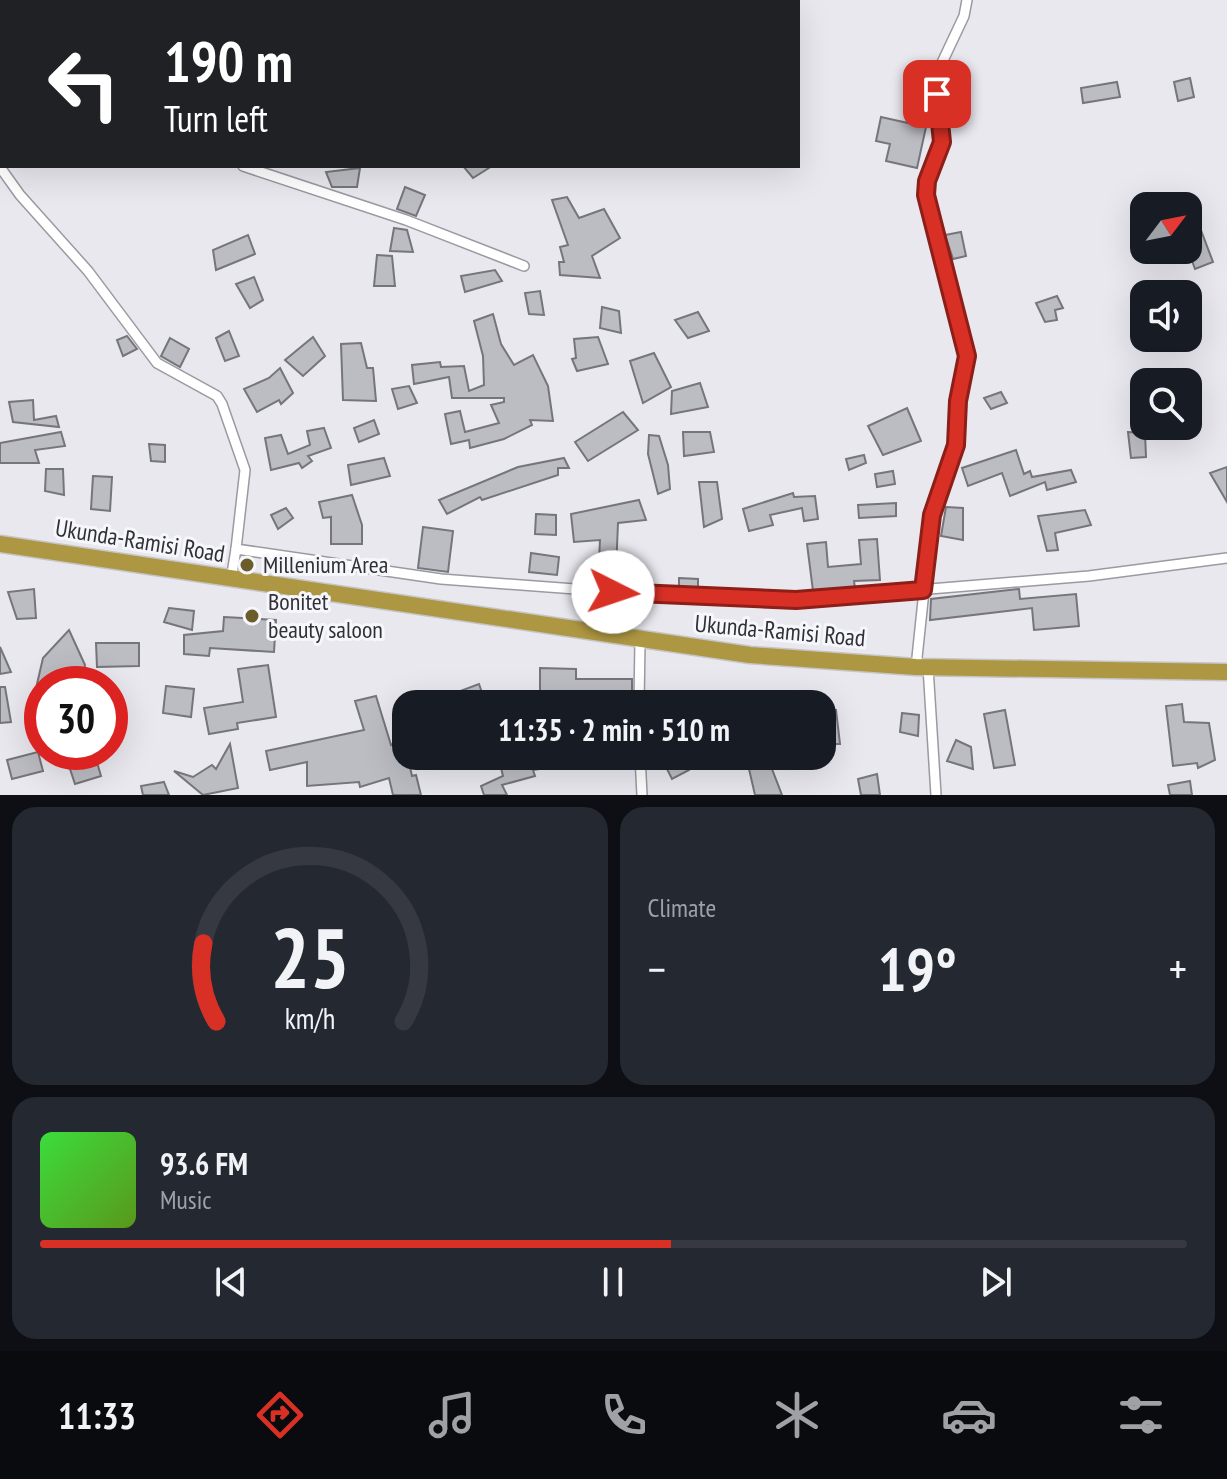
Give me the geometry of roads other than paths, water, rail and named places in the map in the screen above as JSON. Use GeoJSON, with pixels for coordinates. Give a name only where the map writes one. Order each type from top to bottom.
{"type":"FeatureCollection","features":[{"type":"Feature","properties":{"kind":"highway","name":"Ukunda-Ramisi Road"},"geometry":{"type":"LineString","coordinates":[[0,544],[750,655],[922,667],[1227,672]]}},
{"type":"Feature","properties":{"kind":"street"},"geometry":{"type":"LineString","coordinates":[[936,795],[922,667],[923,590],[932,515],[956,445],[958,401],[967,356],[926,195],[927,181],[942,142],[939,69],[964,16],[967,0]]}},
{"type":"Feature","properties":{"kind":"street"},"geometry":{"type":"LineString","coordinates":[[0,23],[0,50]]}},
{"type":"Feature","properties":{"kind":"street"},"geometry":{"type":"LineString","coordinates":[[1,168],[20,195],[88,271],[157,363],[217,396],[222,404],[245,470],[231,580]]}},
{"type":"Feature","properties":{"kind":"street"},"geometry":{"type":"LineString","coordinates":[[249,168],[406,220],[524,266]]}},
{"type":"Feature","properties":{"kind":"street"},"geometry":{"type":"LineString","coordinates":[[236,549],[441,579],[642,594],[796,600],[1089,576],[1227,558]]}},
{"type":"Feature","properties":{"kind":"street"},"geometry":{"type":"LineString","coordinates":[[639,690],[640,641]]}},
{"type":"Feature","properties":{"kind":"street"},"geometry":{"type":"LineString","coordinates":[[641,770],[642,795]]}},
{"type":"Feature","properties":{"kind":"place","name":"Millenium Area"},"geometry":{"type":"Point","coordinates":[247,565]}},
{"type":"Feature","properties":{"kind":"place","name":"Bonitet beauty saloon"},"geometry":{"type":"Point","coordinates":[252,616]}}]}
